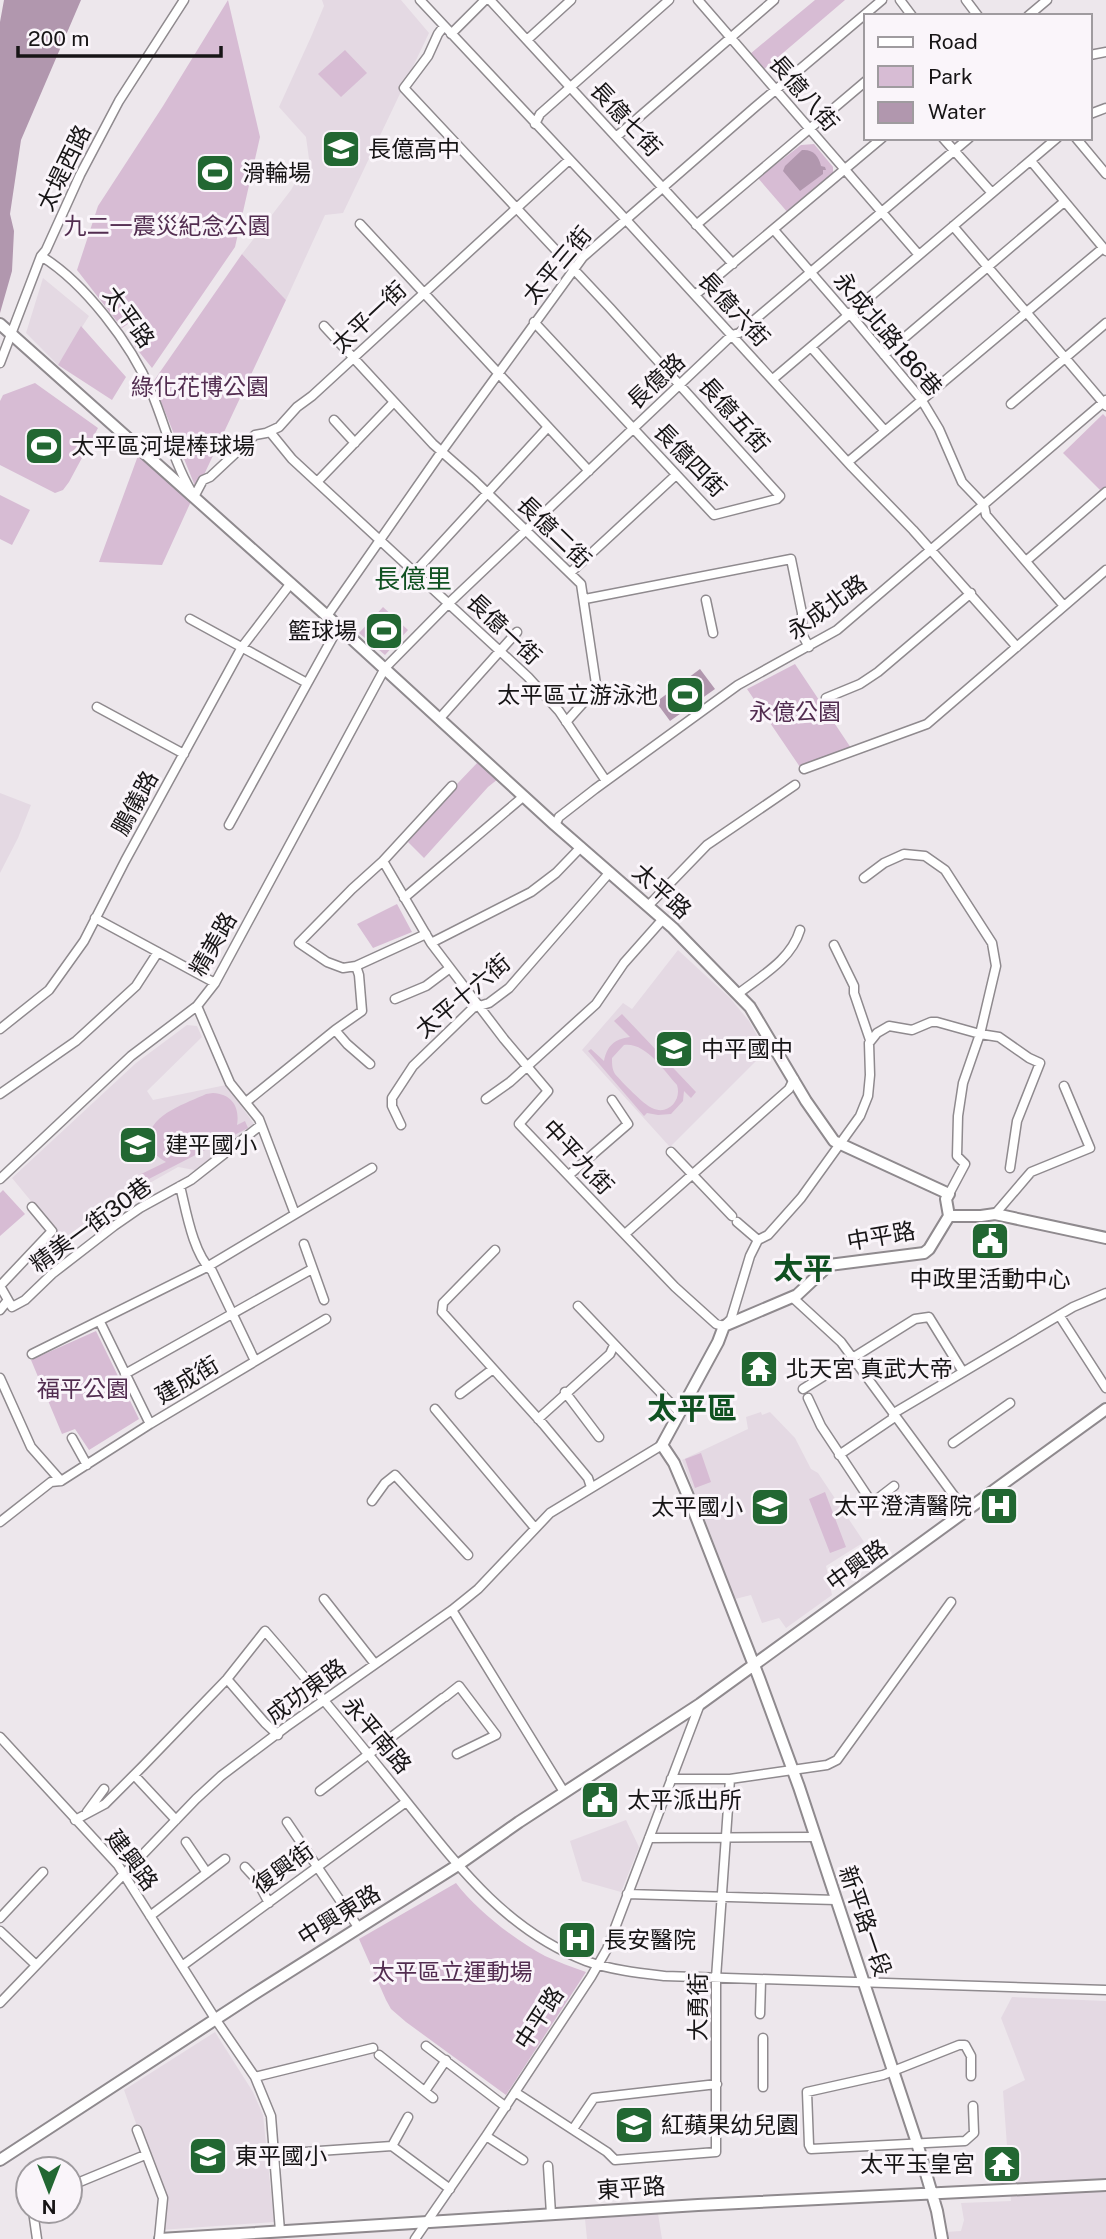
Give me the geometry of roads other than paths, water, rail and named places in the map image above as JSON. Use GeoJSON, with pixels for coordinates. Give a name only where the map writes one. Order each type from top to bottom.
{"type":"FeatureCollection","features":[{"type":"Feature","properties":{"kind":"street","name":"太堤西路"},"geometry":{"type":"LineString","coordinates":[[0,363],[41,256],[80,175],[119,101],[184,0]]}},
{"type":"Feature","properties":{"kind":"street","name":"長億六街"},"geometry":{"type":"LineString","coordinates":[[420,0],[971,593],[1017,647]]}},
{"type":"Feature","properties":{"kind":"street"},"geometry":{"type":"LineString","coordinates":[[451,34],[488,0]]}},
{"type":"Feature","properties":{"kind":"street","name":"長億七街"},"geometry":{"type":"LineString","coordinates":[[488,0],[733,264]]}},
{"type":"Feature","properties":{"kind":"street"},"geometry":{"type":"LineString","coordinates":[[527,40],[570,0]]}},
{"type":"Feature","properties":{"kind":"street"},"geometry":{"type":"LineString","coordinates":[[535,124],[540,114],[669,0]]}},
{"type":"Feature","properties":{"kind":"street","name":"長億八街"},"geometry":{"type":"LineString","coordinates":[[698,0],[919,255]]}},
{"type":"Feature","properties":{"kind":"street"},"geometry":{"type":"LineString","coordinates":[[616,137],[774,0]]}},
{"type":"Feature","properties":{"kind":"street","name":"太平三街"},"geometry":{"type":"LineString","coordinates":[[866,14],[882,0]]}},
{"type":"Feature","properties":{"kind":"street"},"geometry":{"type":"LineString","coordinates":[[1030,14],[1047,0]]}},
{"type":"Feature","properties":{"kind":"street","name":"太平三街"},"geometry":{"type":"LineString","coordinates":[[327,616],[573,268],[624,219],[864,15]]}},
{"type":"Feature","properties":{"kind":"street","name":"長億五街"},"geometry":{"type":"LineString","coordinates":[[444,26],[428,56],[404,88],[681,384],[780,496]]}},
{"type":"Feature","properties":{"kind":"street"},"geometry":{"type":"LineString","coordinates":[[696,225],[864,83]]}},
{"type":"Feature","properties":{"kind":"street"},"geometry":{"type":"LineString","coordinates":[[695,295],[880,140]]}},
{"type":"Feature","properties":{"kind":"street"},"geometry":{"type":"LineString","coordinates":[[945,140],[992,193]]}},
{"type":"Feature","properties":{"kind":"street","name":"長億路"},"geometry":{"type":"LineString","coordinates":[[385,668],[525,530],[732,335],[739,333],[967,140]]}},
{"type":"Feature","properties":{"kind":"street"},"geometry":{"type":"LineString","coordinates":[[773,379],[1055,140]]}},
{"type":"Feature","properties":{"kind":"street"},"geometry":{"type":"LineString","coordinates":[[1078,140],[1106,174]]}},
{"type":"Feature","properties":{"kind":"street","name":"太平一街"},"geometry":{"type":"LineString","coordinates":[[194,497],[203,480],[210,477],[255,435],[279,427],[297,407],[569,160]]}},
{"type":"Feature","properties":{"kind":"street"},"geometry":{"type":"LineString","coordinates":[[848,462],[1105,249],[1031,161]]}},
{"type":"Feature","properties":{"kind":"street"},"geometry":{"type":"LineString","coordinates":[[884,355],[1064,202]]}},
{"type":"Feature","properties":{"kind":"street"},"geometry":{"type":"LineString","coordinates":[[360,224],[589,471]]}},
{"type":"Feature","properties":{"kind":"street"},"geometry":{"type":"LineString","coordinates":[[953,226],[1105,403]]}},
{"type":"Feature","properties":{"kind":"street","name":"永成北路186巷"},"geometry":{"type":"LineString","coordinates":[[774,230],[845,312],[850,314],[921,399],[939,429],[962,482],[984,505],[986,515],[1064,606]]}},
{"type":"Feature","properties":{"kind":"street","name":"太平路"},"geometry":{"type":"LineString","coordinates":[[41,256],[83,290],[134,359],[150,390],[194,497]]}},
{"type":"Feature","properties":{"kind":"street","name":"長億四街"},"geometry":{"type":"LineString","coordinates":[[534,322],[714,515],[780,496]]}},
{"type":"Feature","properties":{"kind":"street"},"geometry":{"type":"LineString","coordinates":[[1011,404],[1106,323]]}},
{"type":"Feature","properties":{"kind":"street","name":"太平路"},"geometry":{"type":"LineString","coordinates":[[0,324],[339,626],[555,825],[663,919],[738,994],[757,1017],[828,1134],[838,1144],[949,1194]]}},
{"type":"Feature","properties":{"kind":"street","name":"長億二街"},"geometry":{"type":"LineString","coordinates":[[324,326],[393,403],[581,584],[596,684],[592,693],[566,722]]}},
{"type":"Feature","properties":{"kind":"street"},"geometry":{"type":"LineString","coordinates":[[811,347],[885,431]]}},
{"type":"Feature","properties":{"kind":"street"},"geometry":{"type":"LineString","coordinates":[[317,482],[393,403]]}},
{"type":"Feature","properties":{"kind":"street","name":"永成北路"},"geometry":{"type":"LineString","coordinates":[[555,825],[559,817],[606,781],[738,685],[837,630],[1105,403]]}},
{"type":"Feature","properties":{"kind":"street"},"geometry":{"type":"LineString","coordinates":[[334,420],[355,443]]}},
{"type":"Feature","properties":{"kind":"street"},"geometry":{"type":"LineString","coordinates":[[414,573],[548,427]]}},
{"type":"Feature","properties":{"kind":"street","name":"長億一街"},"geometry":{"type":"LineString","coordinates":[[270,432],[292,459],[538,688],[566,722],[606,781]]}},
{"type":"Feature","properties":{"kind":"street"},"geometry":{"type":"LineString","coordinates":[[570,573],[676,475]]}},
{"type":"Feature","properties":{"kind":"street"},"geometry":{"type":"LineString","coordinates":[[1026,561],[1106,492]]}},
{"type":"Feature","properties":{"kind":"street"},"geometry":{"type":"LineString","coordinates":[[584,600],[790,559],[803,612],[802,634],[809,647]]}},
{"type":"Feature","properties":{"kind":"street"},"geometry":{"type":"LineString","coordinates":[[804,769],[927,724],[1106,570]]}},
{"type":"Feature","properties":{"kind":"street","name":"鵬儀路"},"geometry":{"type":"LineString","coordinates":[[0,1029],[49,990],[84,941],[242,647],[290,583]]}},
{"type":"Feature","properties":{"kind":"street"},"geometry":{"type":"LineString","coordinates":[[826,698],[860,684],[878,672],[971,593]]}},
{"type":"Feature","properties":{"kind":"street"},"geometry":{"type":"LineString","coordinates":[[706,600],[713,633]]}},
{"type":"Feature","properties":{"kind":"street"},"geometry":{"type":"LineString","coordinates":[[190,619],[307,683]]}},
{"type":"Feature","properties":{"kind":"street"},"geometry":{"type":"LineString","coordinates":[[229,824],[339,626]]}},
{"type":"Feature","properties":{"kind":"street"},"geometry":{"type":"LineString","coordinates":[[440,718],[517,632]]}},
{"type":"Feature","properties":{"kind":"street","name":"精美路"},"geometry":{"type":"LineString","coordinates":[[0,1179],[131,1056],[197,1006],[215,983],[385,668]]}},
{"type":"Feature","properties":{"kind":"street"},"geometry":{"type":"LineString","coordinates":[[97,707],[184,754]]}},
{"type":"Feature","properties":{"kind":"street"},"geometry":{"type":"LineString","coordinates":[[648,906],[707,845],[794,785]]}},
{"type":"Feature","properties":{"kind":"street"},"geometry":{"type":"LineString","coordinates":[[452,786],[383,861],[299,943],[335,965],[343,968],[356,965],[428,938],[531,892],[556,873],[581,847]]}},
{"type":"Feature","properties":{"kind":"street"},"geometry":{"type":"LineString","coordinates":[[404,898],[524,796]]}},
{"type":"Feature","properties":{"kind":"street"},"geometry":{"type":"LineString","coordinates":[[864,878],[884,863],[904,854],[925,856],[945,870],[992,943],[996,966],[980,1034],[963,1083],[959,1109],[957,1156],[965,1164],[946,1199],[949,1216],[995,1214],[1106,1238]]}},
{"type":"Feature","properties":{"kind":"street","name":"中平九街"},"geometry":{"type":"LineString","coordinates":[[383,861],[428,938],[548,1091],[519,1124],[696,1308],[716,1324],[724,1326]]}},
{"type":"Feature","properties":{"kind":"street","name":"太平十六街"},"geometry":{"type":"LineString","coordinates":[[401,1125],[392,1106],[392,1098],[412,1066],[473,1008],[480,1007],[509,988],[610,872]]}},
{"type":"Feature","properties":{"kind":"street"},"geometry":{"type":"LineString","coordinates":[[95,918],[215,983]]}},
{"type":"Feature","properties":{"kind":"street"},"geometry":{"type":"LineString","coordinates":[[486,1099],[510,1083],[596,1004],[624,963],[663,919]]}},
{"type":"Feature","properties":{"kind":"street"},"geometry":{"type":"LineString","coordinates":[[738,994],[784,958],[800,930]]}},
{"type":"Feature","properties":{"kind":"street"},"geometry":{"type":"LineString","coordinates":[[662,1445],[724,1326],[731,1319],[750,1256],[758,1240],[768,1235],[817,1178],[838,1144],[846,1139],[866,1104],[870,1075],[870,1040],[854,989],[834,946]]}},
{"type":"Feature","properties":{"kind":"street"},"geometry":{"type":"LineString","coordinates":[[0,1094],[65,1050],[136,986],[158,952]]}},
{"type":"Feature","properties":{"kind":"street"},"geometry":{"type":"LineString","coordinates":[[246,1102],[362,1010],[356,965]]}},
{"type":"Feature","properties":{"kind":"street"},"geometry":{"type":"LineString","coordinates":[[395,999],[426,986],[450,968]]}},
{"type":"Feature","properties":{"kind":"street"},"geometry":{"type":"LineString","coordinates":[[197,1006],[230,1083],[261,1125],[295,1214]]}},
{"type":"Feature","properties":{"kind":"street"},"geometry":{"type":"LineString","coordinates":[[870,1040],[889,1026],[912,1030],[931,1022],[999,1037],[1040,1063],[1017,1121],[1010,1168]]}},
{"type":"Feature","properties":{"kind":"street"},"geometry":{"type":"LineString","coordinates":[[335,1030],[369,1063]]}},
{"type":"Feature","properties":{"kind":"street"},"geometry":{"type":"LineString","coordinates":[[625,1234],[789,1089],[794,1079]]}},
{"type":"Feature","properties":{"kind":"street"},"geometry":{"type":"LineString","coordinates":[[995,1214],[1031,1172],[1090,1148],[1064,1086]]}},
{"type":"Feature","properties":{"kind":"street"},"geometry":{"type":"LineString","coordinates":[[569,1175],[628,1124],[612,1100]]}},
{"type":"Feature","properties":{"kind":"street","name":"精美一街30巷"},"geometry":{"type":"LineString","coordinates":[[0,1310],[25,1300],[52,1273],[120,1222],[191,1180],[261,1125]]}},
{"type":"Feature","properties":{"kind":"street"},"geometry":{"type":"LineString","coordinates":[[671,1152],[734,1219],[758,1240]]}},
{"type":"Feature","properties":{"kind":"street"},"geometry":{"type":"LineString","coordinates":[[32,1354],[207,1267],[372,1168]]}},
{"type":"Feature","properties":{"kind":"street"},"geometry":{"type":"LineString","coordinates":[[180,1186],[197,1246],[207,1267],[212,1271],[255,1362]]}},
{"type":"Feature","properties":{"kind":"street"},"geometry":{"type":"LineString","coordinates":[[10,1304],[0,1286],[52,1231],[32,1207]]}},
{"type":"Feature","properties":{"kind":"street","name":"中平路"},"geometry":{"type":"LineString","coordinates":[[724,1326],[792,1297],[829,1265],[924,1253],[949,1216]]}},
{"type":"Feature","properties":{"kind":"street"},"geometry":{"type":"LineString","coordinates":[[304,1244],[324,1300]]}},
{"type":"Feature","properties":{"kind":"street"},"geometry":{"type":"LineString","coordinates":[[495,1250],[447,1299],[441,1309],[588,1478],[591,1487]]}},
{"type":"Feature","properties":{"kind":"street"},"geometry":{"type":"LineString","coordinates":[[125,1374],[313,1269]]}},
{"type":"Feature","properties":{"kind":"street"},"geometry":{"type":"LineString","coordinates":[[839,1455],[892,1419],[894,1413],[1059,1315],[1106,1293]]}},
{"type":"Feature","properties":{"kind":"street"},"geometry":{"type":"LineString","coordinates":[[792,1297],[833,1333],[966,1511]]}},
{"type":"Feature","properties":{"kind":"street"},"geometry":{"type":"LineString","coordinates":[[578,1306],[679,1412]]}},
{"type":"Feature","properties":{"kind":"street"},"geometry":{"type":"LineString","coordinates":[[1059,1315],[1106,1388]]}},
{"type":"Feature","properties":{"kind":"street"},"geometry":{"type":"LineString","coordinates":[[803,1389],[915,1319],[929,1317],[963,1372]]}},
{"type":"Feature","properties":{"kind":"street","name":"建成街"},"geometry":{"type":"LineString","coordinates":[[0,1522],[51,1482],[61,1481],[149,1424],[326,1320]]}},
{"type":"Feature","properties":{"kind":"street"},"geometry":{"type":"LineString","coordinates":[[100,1321],[149,1424]]}},
{"type":"Feature","properties":{"kind":"street"},"geometry":{"type":"LineString","coordinates":[[538,1419],[610,1354],[614,1345]]}},
{"type":"Feature","properties":{"kind":"street"},"geometry":{"type":"LineString","coordinates":[[460,1394],[493,1369]]}},
{"type":"Feature","properties":{"kind":"street"},"geometry":{"type":"LineString","coordinates":[[0,1378],[31,1447],[61,1481]]}},
{"type":"Feature","properties":{"kind":"street"},"geometry":{"type":"LineString","coordinates":[[565,1392],[599,1437]]}},
{"type":"Feature","properties":{"kind":"street","name":"中興路"},"geometry":{"type":"LineString","coordinates":[[808,1398],[821,1426],[872,1503],[894,1486]]}},
{"type":"Feature","properties":{"kind":"street"},"geometry":{"type":"LineString","coordinates":[[953,1443],[1010,1403]]}},
{"type":"Feature","properties":{"kind":"street"},"geometry":{"type":"LineString","coordinates":[[435,1409],[535,1528]]}},
{"type":"Feature","properties":{"kind":"street","name":"中興路"},"geometry":{"type":"LineString","coordinates":[[700,1704],[1106,1409]]}},
{"type":"Feature","properties":{"kind":"street"},"geometry":{"type":"LineString","coordinates":[[72,1438],[88,1465]]}},
{"type":"Feature","properties":{"kind":"street","name":"成功東路"},"geometry":{"type":"LineString","coordinates":[[0,2003],[221,1776],[452,1610],[478,1589],[550,1513],[662,1445]]}},
{"type":"Feature","properties":{"kind":"street","name":"新平路一段"},"geometry":{"type":"LineString","coordinates":[[662,1445],[674,1463],[688,1496],[793,1770],[894,2071],[943,2239]]}},
{"type":"Feature","properties":{"kind":"street"},"geometry":{"type":"LineString","coordinates":[[372,1501],[384,1483],[394,1475],[468,1555]]}},
{"type":"Feature","properties":{"kind":"street"},"geometry":{"type":"LineString","coordinates":[[324,1599],[375,1664]]}},
{"type":"Feature","properties":{"kind":"street"},"geometry":{"type":"LineString","coordinates":[[671,1780],[730,1779],[828,1765],[837,1760],[951,1602]]}},
{"type":"Feature","properties":{"kind":"street"},"geometry":{"type":"LineString","coordinates":[[452,1610],[565,1792]]}},
{"type":"Feature","properties":{"kind":"street","name":"永平南路"},"geometry":{"type":"LineString","coordinates":[[227,1679],[265,1631],[489,1899],[524,1928],[566,1952],[598,1965],[643,1974],[716,1978],[1106,1990]]}},
{"type":"Feature","properties":{"kind":"street"},"geometry":{"type":"LineString","coordinates":[[75,1820],[105,1804],[227,1679],[278,1735]]}},
{"type":"Feature","properties":{"kind":"street"},"geometry":{"type":"LineString","coordinates":[[320,1791],[459,1686],[496,1735],[457,1754]]}},
{"type":"Feature","properties":{"kind":"street","name":"中平路"},"geometry":{"type":"LineString","coordinates":[[415,2239],[506,2106],[607,1949],[700,1704]]}},
{"type":"Feature","properties":{"kind":"street","name":"中興東路"},"geometry":{"type":"LineString","coordinates":[[0,2160],[458,1865],[700,1704]]}},
{"type":"Feature","properties":{"kind":"street","name":"建興路"},"geometry":{"type":"LineString","coordinates":[[0,1737],[118,1865],[255,2077],[271,2116],[280,2231]]}},
{"type":"Feature","properties":{"kind":"street"},"geometry":{"type":"LineString","coordinates":[[134,1775],[176,1820]]}},
{"type":"Feature","properties":{"kind":"street","name":"大勇街"},"geometry":{"type":"LineString","coordinates":[[573,2129],[615,2160],[716,2152],[716,1978],[730,1779]]}},
{"type":"Feature","properties":{"kind":"street"},"geometry":{"type":"LineString","coordinates":[[85,1815],[104,1789]]}},
{"type":"Feature","properties":{"kind":"street","name":"復興街"},"geometry":{"type":"LineString","coordinates":[[182,1966],[406,1802]]}},
{"type":"Feature","properties":{"kind":"street"},"geometry":{"type":"LineString","coordinates":[[288,1822],[358,1927]]}},
{"type":"Feature","properties":{"kind":"street"},"geometry":{"type":"LineString","coordinates":[[649,1838],[815,1838]]}},
{"type":"Feature","properties":{"kind":"street"},"geometry":{"type":"LineString","coordinates":[[186,1842],[207,1873]]}},
{"type":"Feature","properties":{"kind":"street"},"geometry":{"type":"LineString","coordinates":[[150,1916],[225,1859]]}},
{"type":"Feature","properties":{"kind":"street"},"geometry":{"type":"LineString","coordinates":[[245,1867],[256,1879],[269,1903]]}},
{"type":"Feature","properties":{"kind":"street"},"geometry":{"type":"LineString","coordinates":[[0,1918],[43,1872]]}},
{"type":"Feature","properties":{"kind":"street"},"geometry":{"type":"LineString","coordinates":[[628,1894],[836,1900]]}},
{"type":"Feature","properties":{"kind":"street"},"geometry":{"type":"LineString","coordinates":[[0,1931],[36,1965]]}},
{"type":"Feature","properties":{"kind":"street"},"geometry":{"type":"LineString","coordinates":[[760,2014],[761,1979]]}},
{"type":"Feature","properties":{"kind":"street"},"geometry":{"type":"LineString","coordinates":[[763,2038],[763,2087]]}},
{"type":"Feature","properties":{"kind":"street"},"geometry":{"type":"LineString","coordinates":[[971,2076],[971,2056],[965,2045],[953,2047],[894,2071],[807,2092],[809,2146],[811,2149],[965,2141],[974,2133],[973,2106]]}},
{"type":"Feature","properties":{"kind":"street"},"geometry":{"type":"LineString","coordinates":[[426,2046],[506,2106]]}},
{"type":"Feature","properties":{"kind":"street"},"geometry":{"type":"LineString","coordinates":[[255,2077],[376,2052],[433,2098]]}},
{"type":"Feature","properties":{"kind":"street"},"geometry":{"type":"LineString","coordinates":[[425,2091],[446,2060]]}},
{"type":"Feature","properties":{"kind":"street"},"geometry":{"type":"LineString","coordinates":[[515,2092],[573,2129],[594,2098],[717,2084]]}},
{"type":"Feature","properties":{"kind":"street"},"geometry":{"type":"LineString","coordinates":[[392,2146],[408,2117]]}},
{"type":"Feature","properties":{"kind":"street"},"geometry":{"type":"LineString","coordinates":[[137,2130],[163,2198],[160,2239]]}},
{"type":"Feature","properties":{"kind":"street"},"geometry":{"type":"LineString","coordinates":[[486,2136],[523,2160]]}},
{"type":"Feature","properties":{"kind":"street"},"geometry":{"type":"LineString","coordinates":[[275,2154],[392,2146],[450,2189]]}},
{"type":"Feature","properties":{"kind":"street"},"geometry":{"type":"LineString","coordinates":[[84,2180],[145,2155]]}},
{"type":"Feature","properties":{"kind":"street"},"geometry":{"type":"LineString","coordinates":[[548,2166],[551,2214]]}},
{"type":"Feature","properties":{"kind":"street","name":"東平路"},"geometry":{"type":"LineString","coordinates":[[160,2239],[931,2192],[1106,2185]]}},
{"type":"Feature","properties":{"kind":"water"},"geometry":{"type":"Polygon","coordinates":[[[4,0],[81,0],[21,140],[10,214],[14,231],[12,271],[0,313],[0,22],[4,0]]]}},
{"type":"Feature","properties":{"kind":"water"},"geometry":{"type":"Polygon","coordinates":[[[802,150],[815,154],[826,170],[800,191],[783,171],[802,150]]]}},
{"type":"Feature","properties":{"kind":"water","name":"太平區立游泳池"},"geometry":{"type":"Polygon","coordinates":[[[700,669],[715,689],[670,721],[656,702],[700,669]]]}},
{"type":"Feature","properties":{"kind":"place","name":"長億高中"},"geometry":{"type":"Point","coordinates":[341,149]}},
{"type":"Feature","properties":{"kind":"place","name":"滑輪場"},"geometry":{"type":"Point","coordinates":[215,173]}},
{"type":"Feature","properties":{"kind":"place","name":"太平區河堤棒球場"},"geometry":{"type":"Point","coordinates":[44,446]}},
{"type":"Feature","properties":{"kind":"place","name":"籃球場"},"geometry":{"type":"Point","coordinates":[384,631]}},
{"type":"Feature","properties":{"kind":"place","name":"太平區立游泳池"},"geometry":{"type":"Point","coordinates":[685,695]}},
{"type":"Feature","properties":{"kind":"place","name":"中平國中"},"geometry":{"type":"Point","coordinates":[674,1049]}},
{"type":"Feature","properties":{"kind":"place","name":"建平國小"},"geometry":{"type":"Point","coordinates":[138,1145]}},
{"type":"Feature","properties":{"kind":"place","name":"中政里活動中心"},"geometry":{"type":"Point","coordinates":[990,1241]}},
{"type":"Feature","properties":{"kind":"place","name":"北天宮 真武大帝"},"geometry":{"type":"Point","coordinates":[759,1369]}},
{"type":"Feature","properties":{"kind":"place","name":"太平澄清醫院"},"geometry":{"type":"Point","coordinates":[999,1506]}},
{"type":"Feature","properties":{"kind":"place","name":"太平國小"},"geometry":{"type":"Point","coordinates":[770,1507]}},
{"type":"Feature","properties":{"kind":"place","name":"太平派出所"},"geometry":{"type":"Point","coordinates":[600,1800]}},
{"type":"Feature","properties":{"kind":"place","name":"長安醫院"},"geometry":{"type":"Point","coordinates":[577,1940]}},
{"type":"Feature","properties":{"kind":"place","name":"紅蘋果幼兒園"},"geometry":{"type":"Point","coordinates":[634,2125]}},
{"type":"Feature","properties":{"kind":"place","name":"東平國小"},"geometry":{"type":"Point","coordinates":[208,2156]}},
{"type":"Feature","properties":{"kind":"place","name":"太平玉皇宮"},"geometry":{"type":"Point","coordinates":[1002,2164]}},
{"type":"Feature","properties":{"kind":"district","name":"長億里"},"geometry":{"type":"Point","coordinates":[413,579]}},
{"type":"Feature","properties":{"kind":"district","name":"太平"},"geometry":{"type":"Point","coordinates":[803,1269]}},
{"type":"Feature","properties":{"kind":"district","name":"太平區"},"geometry":{"type":"Point","coordinates":[692,1409]}},
{"type":"Feature","properties":{"kind":"park label","name":"九二一震災紀念公園"},"geometry":{"type":"Point","coordinates":[167,226]}},
{"type":"Feature","properties":{"kind":"park label","name":"綠化花博公園"},"geometry":{"type":"Point","coordinates":[200,387]}},
{"type":"Feature","properties":{"kind":"park label","name":"永億公園"},"geometry":{"type":"Point","coordinates":[795,712]}},
{"type":"Feature","properties":{"kind":"park label","name":"福平公園"},"geometry":{"type":"Point","coordinates":[83,1389]}},
{"type":"Feature","properties":{"kind":"park label","name":"太平區立運動場"},"geometry":{"type":"Point","coordinates":[452,1972]}}]}
